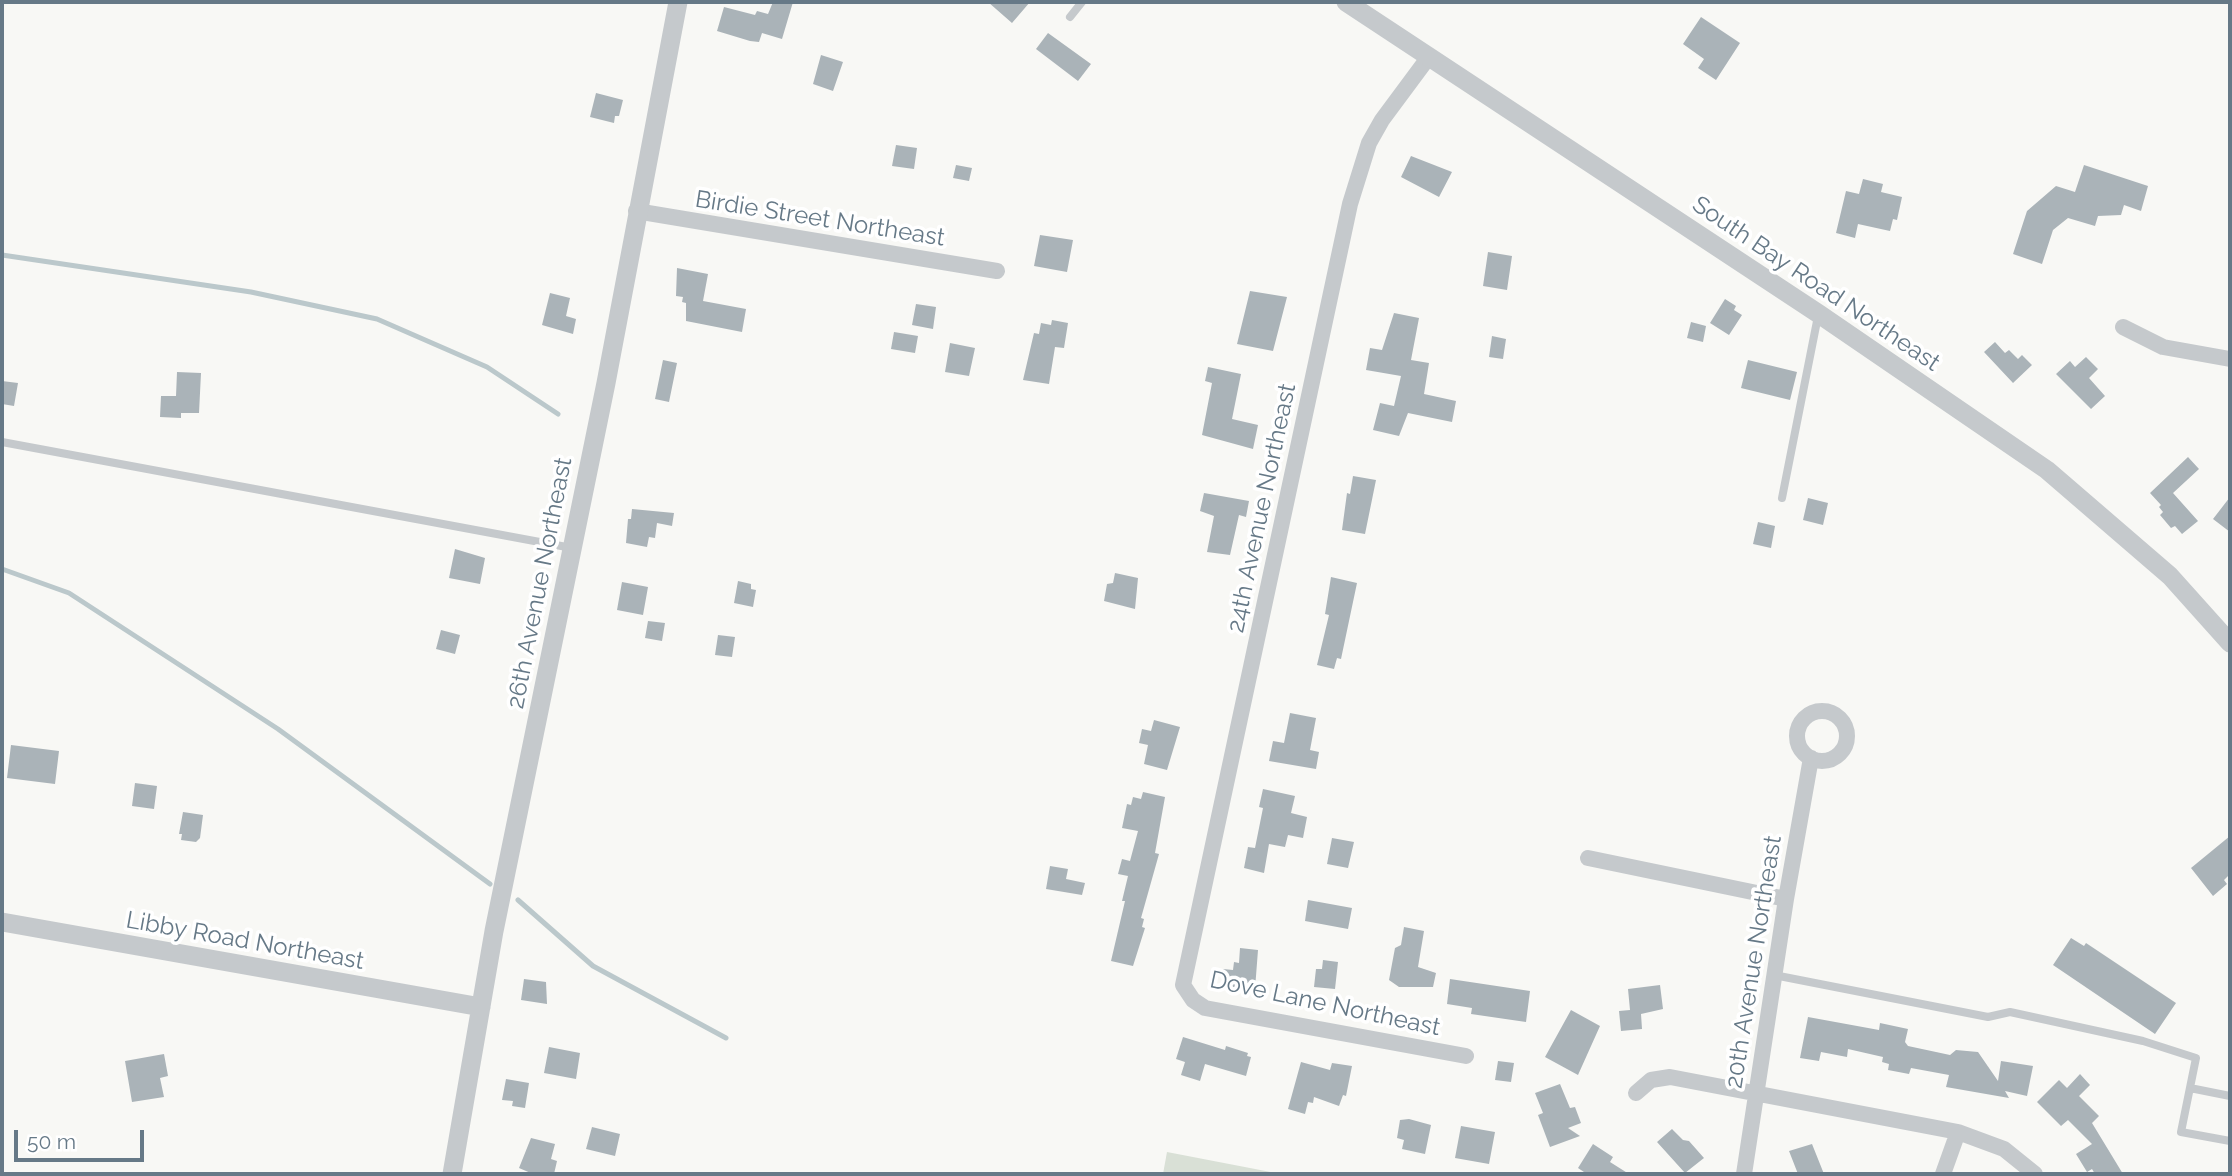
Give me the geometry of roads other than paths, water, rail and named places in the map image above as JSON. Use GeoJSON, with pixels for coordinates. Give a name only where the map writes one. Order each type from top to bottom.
{"type":"FeatureCollection","features":[{"type":"Feature","properties":{"kind":"street","name":"26th Avenue Northeast"},"geometry":{"type":"LineString","coordinates":[[452,1174],[481,1007],[678,2]]}},
{"type":"Feature","properties":{"kind":"street","name":"South Bay Road Northeast"},"geometry":{"type":"LineString","coordinates":[[1346,2],[2001,436],[2091,505],[2170,576],[2230,643]]}},
{"type":"Feature","properties":{"kind":"street","name":"24th Avenue Northeast"},"geometry":{"type":"LineString","coordinates":[[1183,985],[1360,166],[1376,131],[1428,58]]}},
{"type":"Feature","properties":{"kind":"street","name":"Birdie Street Northeast"},"geometry":{"type":"LineString","coordinates":[[636,211],[997,271]]}},
{"type":"Feature","properties":{"kind":"street"},"geometry":{"type":"LineString","coordinates":[[2123,327],[2164,347],[2230,359]]}},
{"type":"Feature","properties":{"kind":"street","name":"20th Avenue Northeast"},"geometry":{"type":"LineString","coordinates":[[1744,1174],[1786,898],[1811,758]]}},
{"type":"Feature","properties":{"kind":"street"},"geometry":{"type":"LineString","coordinates":[[1588,859],[1786,898]]}},
{"type":"Feature","properties":{"kind":"street","name":"Libby Road Northeast"},"geometry":{"type":"LineString","coordinates":[[2,922],[481,1007]]}},
{"type":"Feature","properties":{"kind":"street","name":"Dove Lane Northeast"},"geometry":{"type":"LineString","coordinates":[[1183,985],[1193,1000],[1205,1008],[1466,1056]]}},
{"type":"Feature","properties":{"kind":"street"},"geometry":{"type":"LineString","coordinates":[[1636,1093],[1651,1080],[1670,1077],[1958,1132],[2004,1149],[2035,1174]]}},
{"type":"Feature","properties":{"kind":"street"},"geometry":{"type":"LineString","coordinates":[[1943,1174],[1958,1132]]}},
{"type":"Feature","properties":{"kind":"lane"},"geometry":{"type":"LineString","coordinates":[[1070,17],[1082,2]]}},
{"type":"Feature","properties":{"kind":"lane"},"geometry":{"type":"LineString","coordinates":[[1782,498],[1819,314]]}},
{"type":"Feature","properties":{"kind":"lane"},"geometry":{"type":"LineString","coordinates":[[2,442],[572,548]]}},
{"type":"Feature","properties":{"kind":"lane"},"geometry":{"type":"LineString","coordinates":[[1774,975],[1987,1017],[2010,1012],[2143,1041],[2196,1058],[2181,1132],[2230,1141]]}},
{"type":"Feature","properties":{"kind":"lane"},"geometry":{"type":"LineString","coordinates":[[2190,1088],[2230,1096]]}},
{"type":"Feature","properties":{"kind":"waterway"},"geometry":{"type":"LineString","coordinates":[[2,255],[251,292],[377,319],[487,367],[558,414]]}},
{"type":"Feature","properties":{"kind":"waterway"},"geometry":{"type":"LineString","coordinates":[[2,569],[69,593],[278,729],[490,884]]}},
{"type":"Feature","properties":{"kind":"waterway"},"geometry":{"type":"LineString","coordinates":[[518,900],[593,966],[726,1038]]}}]}
